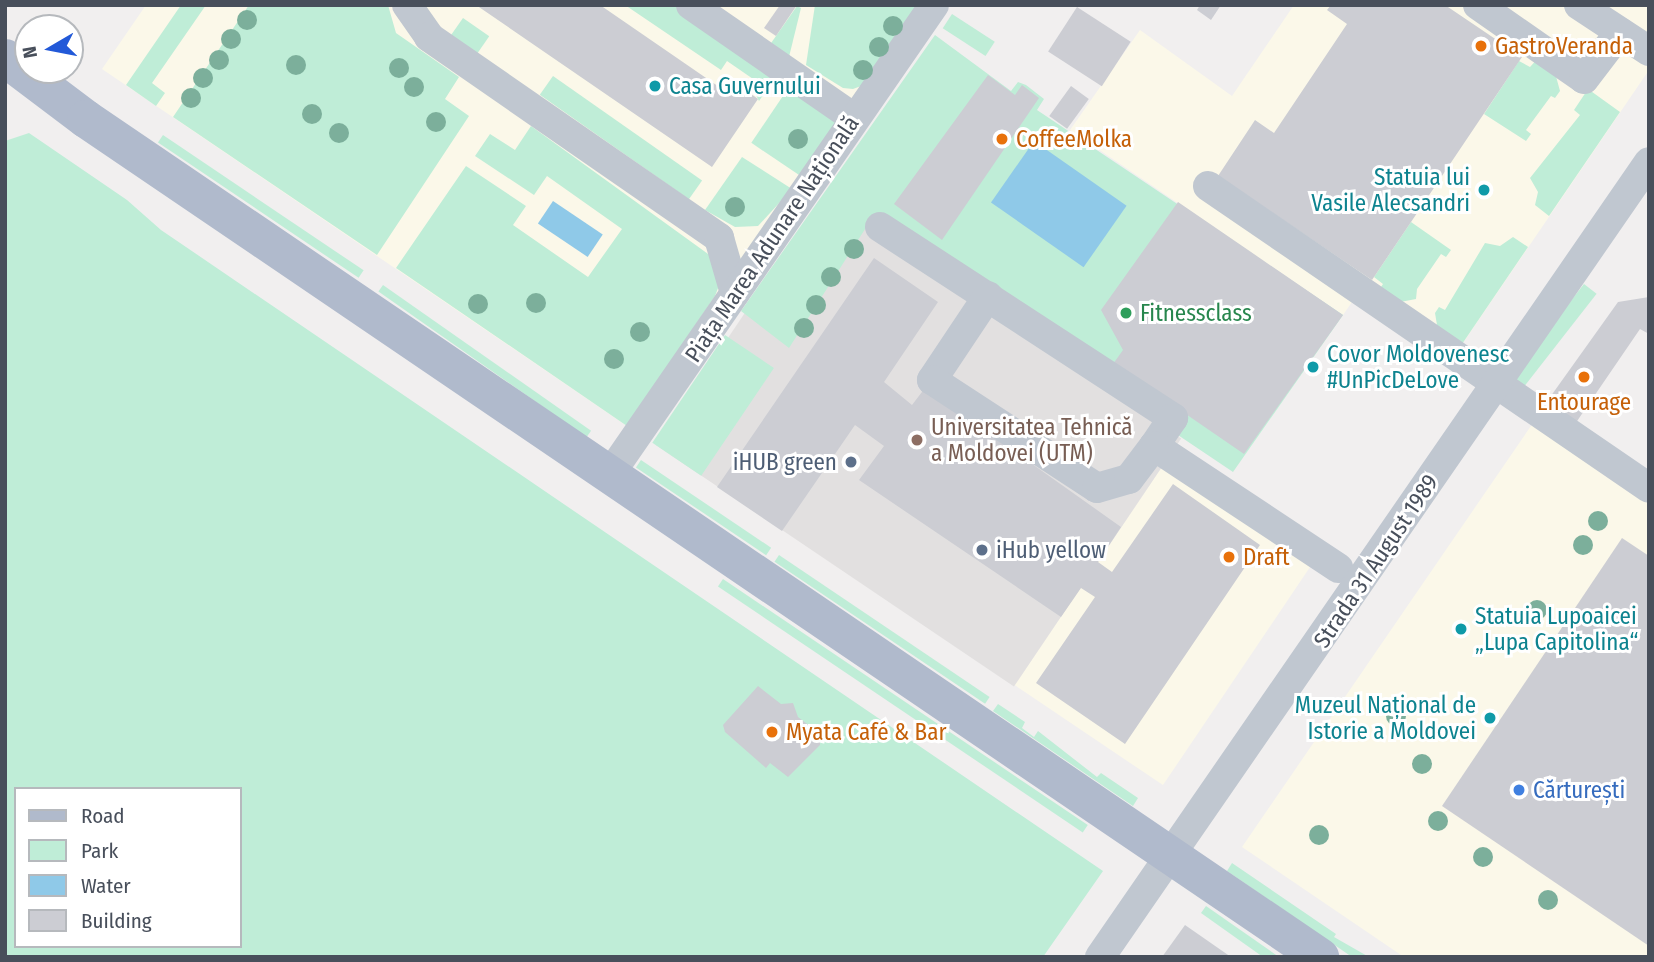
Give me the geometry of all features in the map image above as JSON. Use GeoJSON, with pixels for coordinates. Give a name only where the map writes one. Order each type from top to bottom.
{"type":"FeatureCollection","features":[{"type":"Feature","properties":{"kind":"main road"},"geometry":{"type":"LineString","coordinates":[[5,58],[86,119],[1171,853],[1320,957]]}},
{"type":"Feature","properties":{"kind":"street"},"geometry":{"type":"LineString","coordinates":[[407,5],[429,37],[719,238],[735,293]]}},
{"type":"Feature","properties":{"kind":"street"},"geometry":{"type":"LineString","coordinates":[[691,5],[854,118]]}},
{"type":"Feature","properties":{"kind":"street","name":"Piața Marea Adunare Națională"},"geometry":{"type":"LineString","coordinates":[[610,474],[934,5]]}},
{"type":"Feature","properties":{"kind":"street"},"geometry":{"type":"LineString","coordinates":[[1478,5],[1584,79],[1620,32]]}},
{"type":"Feature","properties":{"kind":"street"},"geometry":{"type":"LineString","coordinates":[[1579,5],[1649,51]]}},
{"type":"Feature","properties":{"kind":"street","name":"Strada 31 August 1989"},"geometry":{"type":"LineString","coordinates":[[1100,957],[1649,162]]}},
{"type":"Feature","properties":{"kind":"street"},"geometry":{"type":"LineString","coordinates":[[1208,186],[1494,385],[1649,488]]}},
{"type":"Feature","properties":{"kind":"street"},"geometry":{"type":"LineString","coordinates":[[880,227],[988,296],[1173,418],[1129,479],[1097,488],[932,380],[988,296]]}},
{"type":"Feature","properties":{"kind":"street"},"geometry":{"type":"LineString","coordinates":[[719,238],[777,230]]}},
{"type":"Feature","properties":{"kind":"street"},"geometry":{"type":"LineString","coordinates":[[1154,446],[1338,568]]}},
{"type":"Feature","properties":{"kind":"shaded area"},"geometry":{"type":"Polygon","coordinates":[[[146,5],[921,5],[627,426],[102,69],[146,5]]]}},
{"type":"Feature","properties":{"kind":"shaded area"},"geometry":{"type":"Polygon","coordinates":[[[1294,5],[1649,5],[1649,70],[1448,365],[1352,302],[1343,315],[1070,130],[1140,30],[1232,96],[1294,5]]]}},
{"type":"Feature","properties":{"kind":"shaded area","name":"Universitatea Tehnică a Moldovei (UTM)"},"geometry":{"type":"Polygon","coordinates":[[[823,197],[1181,439],[1014,686],[656,445],[823,197]]]}},
{"type":"Feature","properties":{"kind":"shaded area","name":"Muzeul Național de Istorie a Moldovei"},"geometry":{"type":"Polygon","coordinates":[[[1533,423],[1649,498],[1649,957],[1404,957],[1242,847],[1533,423]]]}},
{"type":"Feature","properties":{"kind":"shaded area"},"geometry":{"type":"Polygon","coordinates":[[[1165,462],[1313,562],[1163,785],[1015,685],[1165,462]]]}},
{"type":"Feature","properties":{"kind":"green space"},"geometry":{"type":"Polygon","coordinates":[[[181,5],[206,5],[152,83],[165,93],[156,106],[126,85],[181,5]]]}},
{"type":"Feature","properties":{"kind":"green space"},"geometry":{"type":"Polygon","coordinates":[[[249,5],[388,5],[396,33],[459,77],[445,99],[469,116],[377,255],[173,117],[249,5]]]}},
{"type":"Feature","properties":{"kind":"green space"},"geometry":{"type":"Polygon","coordinates":[[[625,5],[682,5],[779,72],[759,101],[753,89],[756,81],[727,61],[721,70],[625,5]]]}},
{"type":"Feature","properties":{"kind":"green space"},"geometry":{"type":"Polygon","coordinates":[[[815,5],[921,5],[861,86],[853,89],[843,88],[806,65],[815,5]]]}},
{"type":"Feature","properties":{"kind":"green space"},"geometry":{"type":"Polygon","coordinates":[[[797,6],[801,8],[788,61],[769,46],[797,6]]]}},
{"type":"Feature","properties":{"kind":"green space"},"geometry":{"type":"Polygon","coordinates":[[[952,14],[995,42],[986,56],[943,28],[952,14]]]}},
{"type":"Feature","properties":{"kind":"green space"},"geometry":{"type":"Polygon","coordinates":[[[463,18],[489,36],[477,54],[450,36],[463,18]]]}},
{"type":"Feature","properties":{"kind":"green space"},"geometry":{"type":"Polygon","coordinates":[[[935,35],[1011,91],[1018,82],[1026,85],[1044,99],[1037,110],[1343,315],[1233,472],[867,226],[789,348],[741,311],[935,35]]]}},
{"type":"Feature","properties":{"kind":"green space"},"geometry":{"type":"Polygon","coordinates":[[[1540,56],[1554,69],[1560,91],[1555,98],[1551,96],[1526,130],[1531,134],[1526,141],[1484,114],[1519,61],[1530,67],[1540,56]]]}},
{"type":"Feature","properties":{"kind":"green space"},"geometry":{"type":"Polygon","coordinates":[[[553,76],[702,180],[689,199],[540,95],[553,76]]]}},
{"type":"Feature","properties":{"kind":"green space"},"geometry":{"type":"Polygon","coordinates":[[[791,84],[843,119],[804,178],[751,143],[791,84]]]}},
{"type":"Feature","properties":{"kind":"green space"},"geometry":{"type":"Polygon","coordinates":[[[1588,89],[1620,112],[1549,216],[1535,205],[1538,192],[1530,178],[1580,115],[1574,110],[1588,89]]]}},
{"type":"Feature","properties":{"kind":"green space"},"geometry":{"type":"Polygon","coordinates":[[[531,126],[715,259],[720,283],[715,296],[627,426],[396,268],[466,166],[526,206],[513,225],[588,277],[622,229],[547,176],[534,195],[475,156],[490,134],[515,150],[531,126]]]}},
{"type":"Feature","properties":{"kind":"green space"},"geometry":{"type":"Polygon","coordinates":[[[29,133],[127,200],[161,230],[1103,871],[1043,957],[5,957],[5,141],[29,133]]]}},
{"type":"Feature","properties":{"kind":"green space"},"geometry":{"type":"Polygon","coordinates":[[[163,135],[364,270],[359,278],[158,142],[163,135]]]}},
{"type":"Feature","properties":{"kind":"green space"},"geometry":{"type":"Polygon","coordinates":[[[742,157],[792,189],[758,226],[735,227],[705,210],[742,157]]]}},
{"type":"Feature","properties":{"kind":"green space"},"geometry":{"type":"Polygon","coordinates":[[[1411,222],[1451,250],[1446,257],[1441,254],[1417,289],[1416,299],[1395,303],[1377,293],[1383,284],[1374,277],[1411,222]]]}},
{"type":"Feature","properties":{"kind":"green space"},"geometry":{"type":"Polygon","coordinates":[[[1513,237],[1528,247],[1458,350],[1439,337],[1435,313],[1439,307],[1445,310],[1485,243],[1500,246],[1513,237]]]}},
{"type":"Feature","properties":{"kind":"green space"},"geometry":{"type":"Polygon","coordinates":[[[1584,284],[1597,294],[1518,395],[1505,385],[1584,284]]]}},
{"type":"Feature","properties":{"kind":"green space"},"geometry":{"type":"Polygon","coordinates":[[[383,285],[591,431],[586,437],[378,292],[383,285]]]}},
{"type":"Feature","properties":{"kind":"green space"},"geometry":{"type":"Polygon","coordinates":[[[725,335],[774,368],[701,476],[652,443],[725,335]]]}},
{"type":"Feature","properties":{"kind":"green space"},"geometry":{"type":"Polygon","coordinates":[[[641,460],[771,548],[766,555],[636,467],[641,460]]]}},
{"type":"Feature","properties":{"kind":"green space"},"geometry":{"type":"Polygon","coordinates":[[[779,555],[990,697],[985,704],[775,562],[779,555]]]}},
{"type":"Feature","properties":{"kind":"green space"},"geometry":{"type":"Polygon","coordinates":[[[723,579],[1088,825],[1083,833],[718,586],[723,579]]]}},
{"type":"Feature","properties":{"kind":"green space"},"geometry":{"type":"Polygon","coordinates":[[[998,704],[1025,722],[1022,728],[1034,737],[1038,731],[1097,777],[1101,773],[1138,798],[1133,806],[993,711],[998,704]]]}},
{"type":"Feature","properties":{"kind":"green space"},"geometry":{"type":"Polygon","coordinates":[[[1232,863],[1336,934],[1334,937],[1369,957],[1352,957],[1227,871],[1232,863]]]}},
{"type":"Feature","properties":{"kind":"green space"},"geometry":{"type":"Polygon","coordinates":[[[1206,906],[1279,957],[1263,957],[1201,913],[1206,906]]]}},
{"type":"Feature","properties":{"kind":"water"},"geometry":{"type":"Polygon","coordinates":[[[1034,141],[1127,206],[1084,267],[991,202],[1034,141]]]}},
{"type":"Feature","properties":{"kind":"water"},"geometry":{"type":"Polygon","coordinates":[[[553,201],[603,235],[588,257],[538,223],[553,201]]]}},
{"type":"Feature","properties":{"kind":"building","name":"Casa Guvernului"},"geometry":{"type":"Polygon","coordinates":[[[476,5],[600,5],[725,91],[732,80],[758,99],[712,167],[476,5]]]}},
{"type":"Feature","properties":{"kind":"building"},"geometry":{"type":"Polygon","coordinates":[[[780,5],[797,5],[776,36],[764,28],[780,5]]]}},
{"type":"Feature","properties":{"kind":"building"},"geometry":{"type":"Polygon","coordinates":[[[1200,5],[1221,5],[1211,20],[1197,10],[1200,5]]]}},
{"type":"Feature","properties":{"kind":"building"},"geometry":{"type":"Polygon","coordinates":[[[1331,5],[1445,5],[1522,57],[1372,280],[1218,176],[1255,120],[1274,133],[1347,24],[1327,10],[1331,5]]]}},
{"type":"Feature","properties":{"kind":"building"},"geometry":{"type":"Polygon","coordinates":[[[1077,7],[1131,42],[1102,86],[1048,51],[1077,7]]]}},
{"type":"Feature","properties":{"kind":"building"},"geometry":{"type":"Polygon","coordinates":[[[988,75],[1015,95],[1022,85],[1039,98],[942,240],[894,204],[988,75]]]}},
{"type":"Feature","properties":{"kind":"building"},"geometry":{"type":"Polygon","coordinates":[[[1071,86],[1089,99],[1067,129],[1049,116],[1071,86]]]}},
{"type":"Feature","properties":{"kind":"building"},"geometry":{"type":"Polygon","coordinates":[[[1178,202],[1343,315],[1244,454],[1113,364],[1123,350],[1101,310],[1178,202]]]}},
{"type":"Feature","properties":{"kind":"building"},"geometry":{"type":"Polygon","coordinates":[[[874,258],[938,302],[884,382],[912,405],[925,388],[1121,527],[1098,562],[1112,572],[1173,484],[1260,545],[1125,744],[1036,683],[1095,597],[1081,588],[1061,617],[859,480],[884,446],[855,425],[782,531],[717,487],[874,258]]]}},
{"type":"Feature","properties":{"kind":"building"},"geometry":{"type":"Polygon","coordinates":[[[1649,297],[1649,334],[1640,329],[1573,427],[1543,407],[1618,302],[1649,297]]]}},
{"type":"Feature","properties":{"kind":"building"},"geometry":{"type":"Polygon","coordinates":[[[1622,538],[1649,556],[1649,946],[1442,806],[1622,538]]]}},
{"type":"Feature","properties":{"kind":"building"},"geometry":{"type":"Polygon","coordinates":[[[758,686],[781,704],[793,703],[798,717],[820,734],[820,745],[788,777],[770,763],[766,768],[725,732],[723,725],[758,686]]]}},
{"type":"Feature","properties":{"kind":"building"},"geometry":{"type":"Polygon","coordinates":[[[1185,925],[1231,957],[1162,957],[1185,925]]]}},
{"type":"Feature","properties":{"kind":"place","name":"GastroVeranda"},"geometry":{"type":"Point","coordinates":[1481,46]}},
{"type":"Feature","properties":{"kind":"place","name":"Casa Guvernului"},"geometry":{"type":"Point","coordinates":[655,86]}},
{"type":"Feature","properties":{"kind":"place","name":"CoffeeMolka"},"geometry":{"type":"Point","coordinates":[1002,139]}},
{"type":"Feature","properties":{"kind":"place","name":"Statuia lui Vasile Alecsandri"},"geometry":{"type":"Point","coordinates":[1484,190]}},
{"type":"Feature","properties":{"kind":"place","name":"Fitnessclass"},"geometry":{"type":"Point","coordinates":[1126,313]}},
{"type":"Feature","properties":{"kind":"place","name":"Covor Moldovenesc #UnPicDeLove"},"geometry":{"type":"Point","coordinates":[1313,367]}},
{"type":"Feature","properties":{"kind":"place","name":"Entourage"},"geometry":{"type":"Point","coordinates":[1584,377]}},
{"type":"Feature","properties":{"kind":"place","name":"Universitatea Tehnică a Moldovei (UTM)"},"geometry":{"type":"Point","coordinates":[917,440]}},
{"type":"Feature","properties":{"kind":"place","name":"iHUB green"},"geometry":{"type":"Point","coordinates":[851,462]}},
{"type":"Feature","properties":{"kind":"place","name":"iHub yellow"},"geometry":{"type":"Point","coordinates":[982,550]}},
{"type":"Feature","properties":{"kind":"place","name":"Draft"},"geometry":{"type":"Point","coordinates":[1229,557]}},
{"type":"Feature","properties":{"kind":"place","name":"Statuia Lupoaicei „Lupa Capitolina“"},"geometry":{"type":"Point","coordinates":[1461,629]}},
{"type":"Feature","properties":{"kind":"place","name":"Muzeul Național de Istorie a Moldovei"},"geometry":{"type":"Point","coordinates":[1490,718]}},
{"type":"Feature","properties":{"kind":"place","name":"Myata Café & Bar"},"geometry":{"type":"Point","coordinates":[772,732]}},
{"type":"Feature","properties":{"kind":"place","name":"Cărturești"},"geometry":{"type":"Point","coordinates":[1519,790]}}]}
